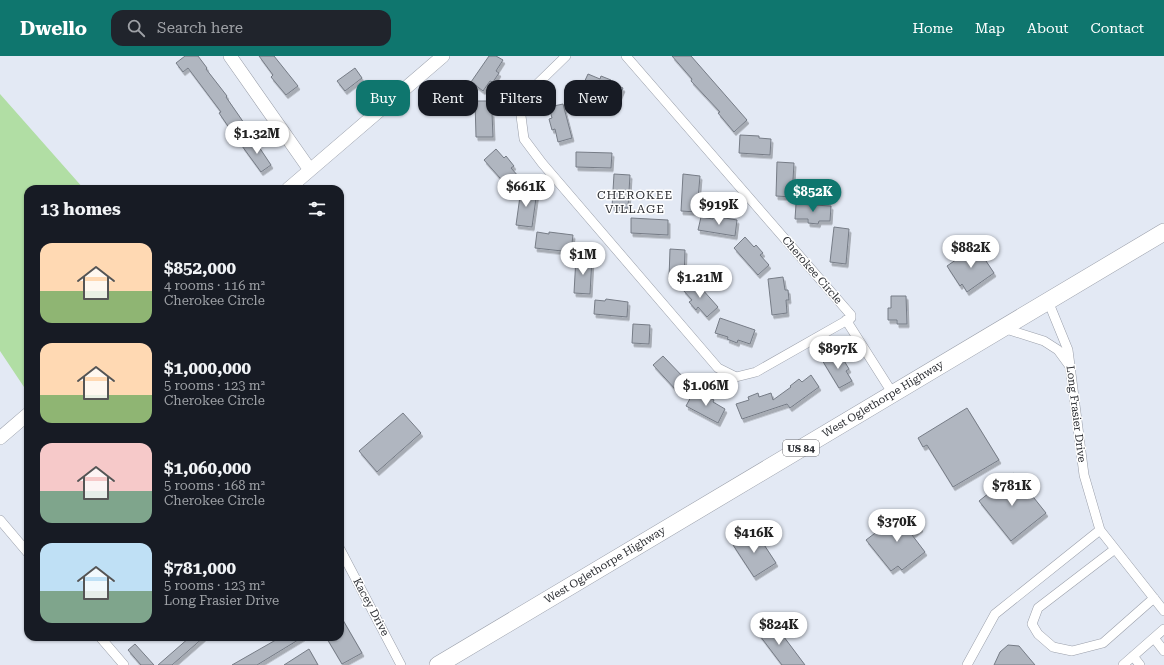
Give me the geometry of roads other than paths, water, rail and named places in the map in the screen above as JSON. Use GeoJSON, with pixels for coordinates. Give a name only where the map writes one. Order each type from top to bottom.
{"type":"FeatureCollection","features":[{"type":"Feature","properties":{"kind":"highway","name":"West Oglethorpe Highway"},"geometry":{"type":"LineString","coordinates":[[438,665],[1164,232]]}},
{"type":"Feature","properties":{"kind":"street"},"geometry":{"type":"LineString","coordinates":[[230,56],[310,170]]}},
{"type":"Feature","properties":{"kind":"street"},"geometry":{"type":"LineString","coordinates":[[566,56],[527,94],[521,116],[524,139],[542,163],[718,368],[736,376],[756,372],[846,320]]}},
{"type":"Feature","properties":{"kind":"street","name":"Cherokee Circle"},"geometry":{"type":"LineString","coordinates":[[626,56],[852,315],[846,320],[893,394]]}},
{"type":"Feature","properties":{"kind":"street"},"geometry":{"type":"LineString","coordinates":[[293,185],[437,58]]}},
{"type":"Feature","properties":{"kind":"street","name":"Long Frasier Drive"},"geometry":{"type":"LineString","coordinates":[[1048,301],[1068,350],[1084,475],[1100,530],[1164,611]]}},
{"type":"Feature","properties":{"kind":"street"},"geometry":{"type":"LineString","coordinates":[[1003,328],[1044,341],[1058,350],[1070,366]]}},
{"type":"Feature","properties":{"kind":"street"},"geometry":{"type":"LineString","coordinates":[[0,438],[24,417]]}},
{"type":"Feature","properties":{"kind":"street"},"geometry":{"type":"LineString","coordinates":[[0,520],[24,548]]}},
{"type":"Feature","properties":{"kind":"street"},"geometry":{"type":"LineString","coordinates":[[967,665],[995,614],[1100,530]]}},
{"type":"Feature","properties":{"kind":"street"},"geometry":{"type":"LineString","coordinates":[[1115,549],[1038,608],[1032,624],[1038,634],[1053,646],[1072,651],[1103,643],[1154,598]]}},
{"type":"Feature","properties":{"kind":"street","name":"Kacey Drive"},"geometry":{"type":"LineString","coordinates":[[344,557],[401,665]]}},
{"type":"Feature","properties":{"kind":"street"},"geometry":{"type":"LineString","coordinates":[[1123,665],[1164,629]]}},
{"type":"Feature","properties":{"kind":"street"},"geometry":{"type":"LineString","coordinates":[[1154,638],[1164,651]]}},
{"type":"Feature","properties":{"kind":"street"},"geometry":{"type":"LineString","coordinates":[[103,641],[124,665]]}},
{"type":"Feature","properties":{"kind":"street"},"geometry":{"type":"LineString","coordinates":[[1133,656],[1140,665]]}},
{"type":"Feature","properties":{"kind":"district","name":"CHEROKEE VILLAGE"},"geometry":{"type":"Point","coordinates":[635,202]}}]}
